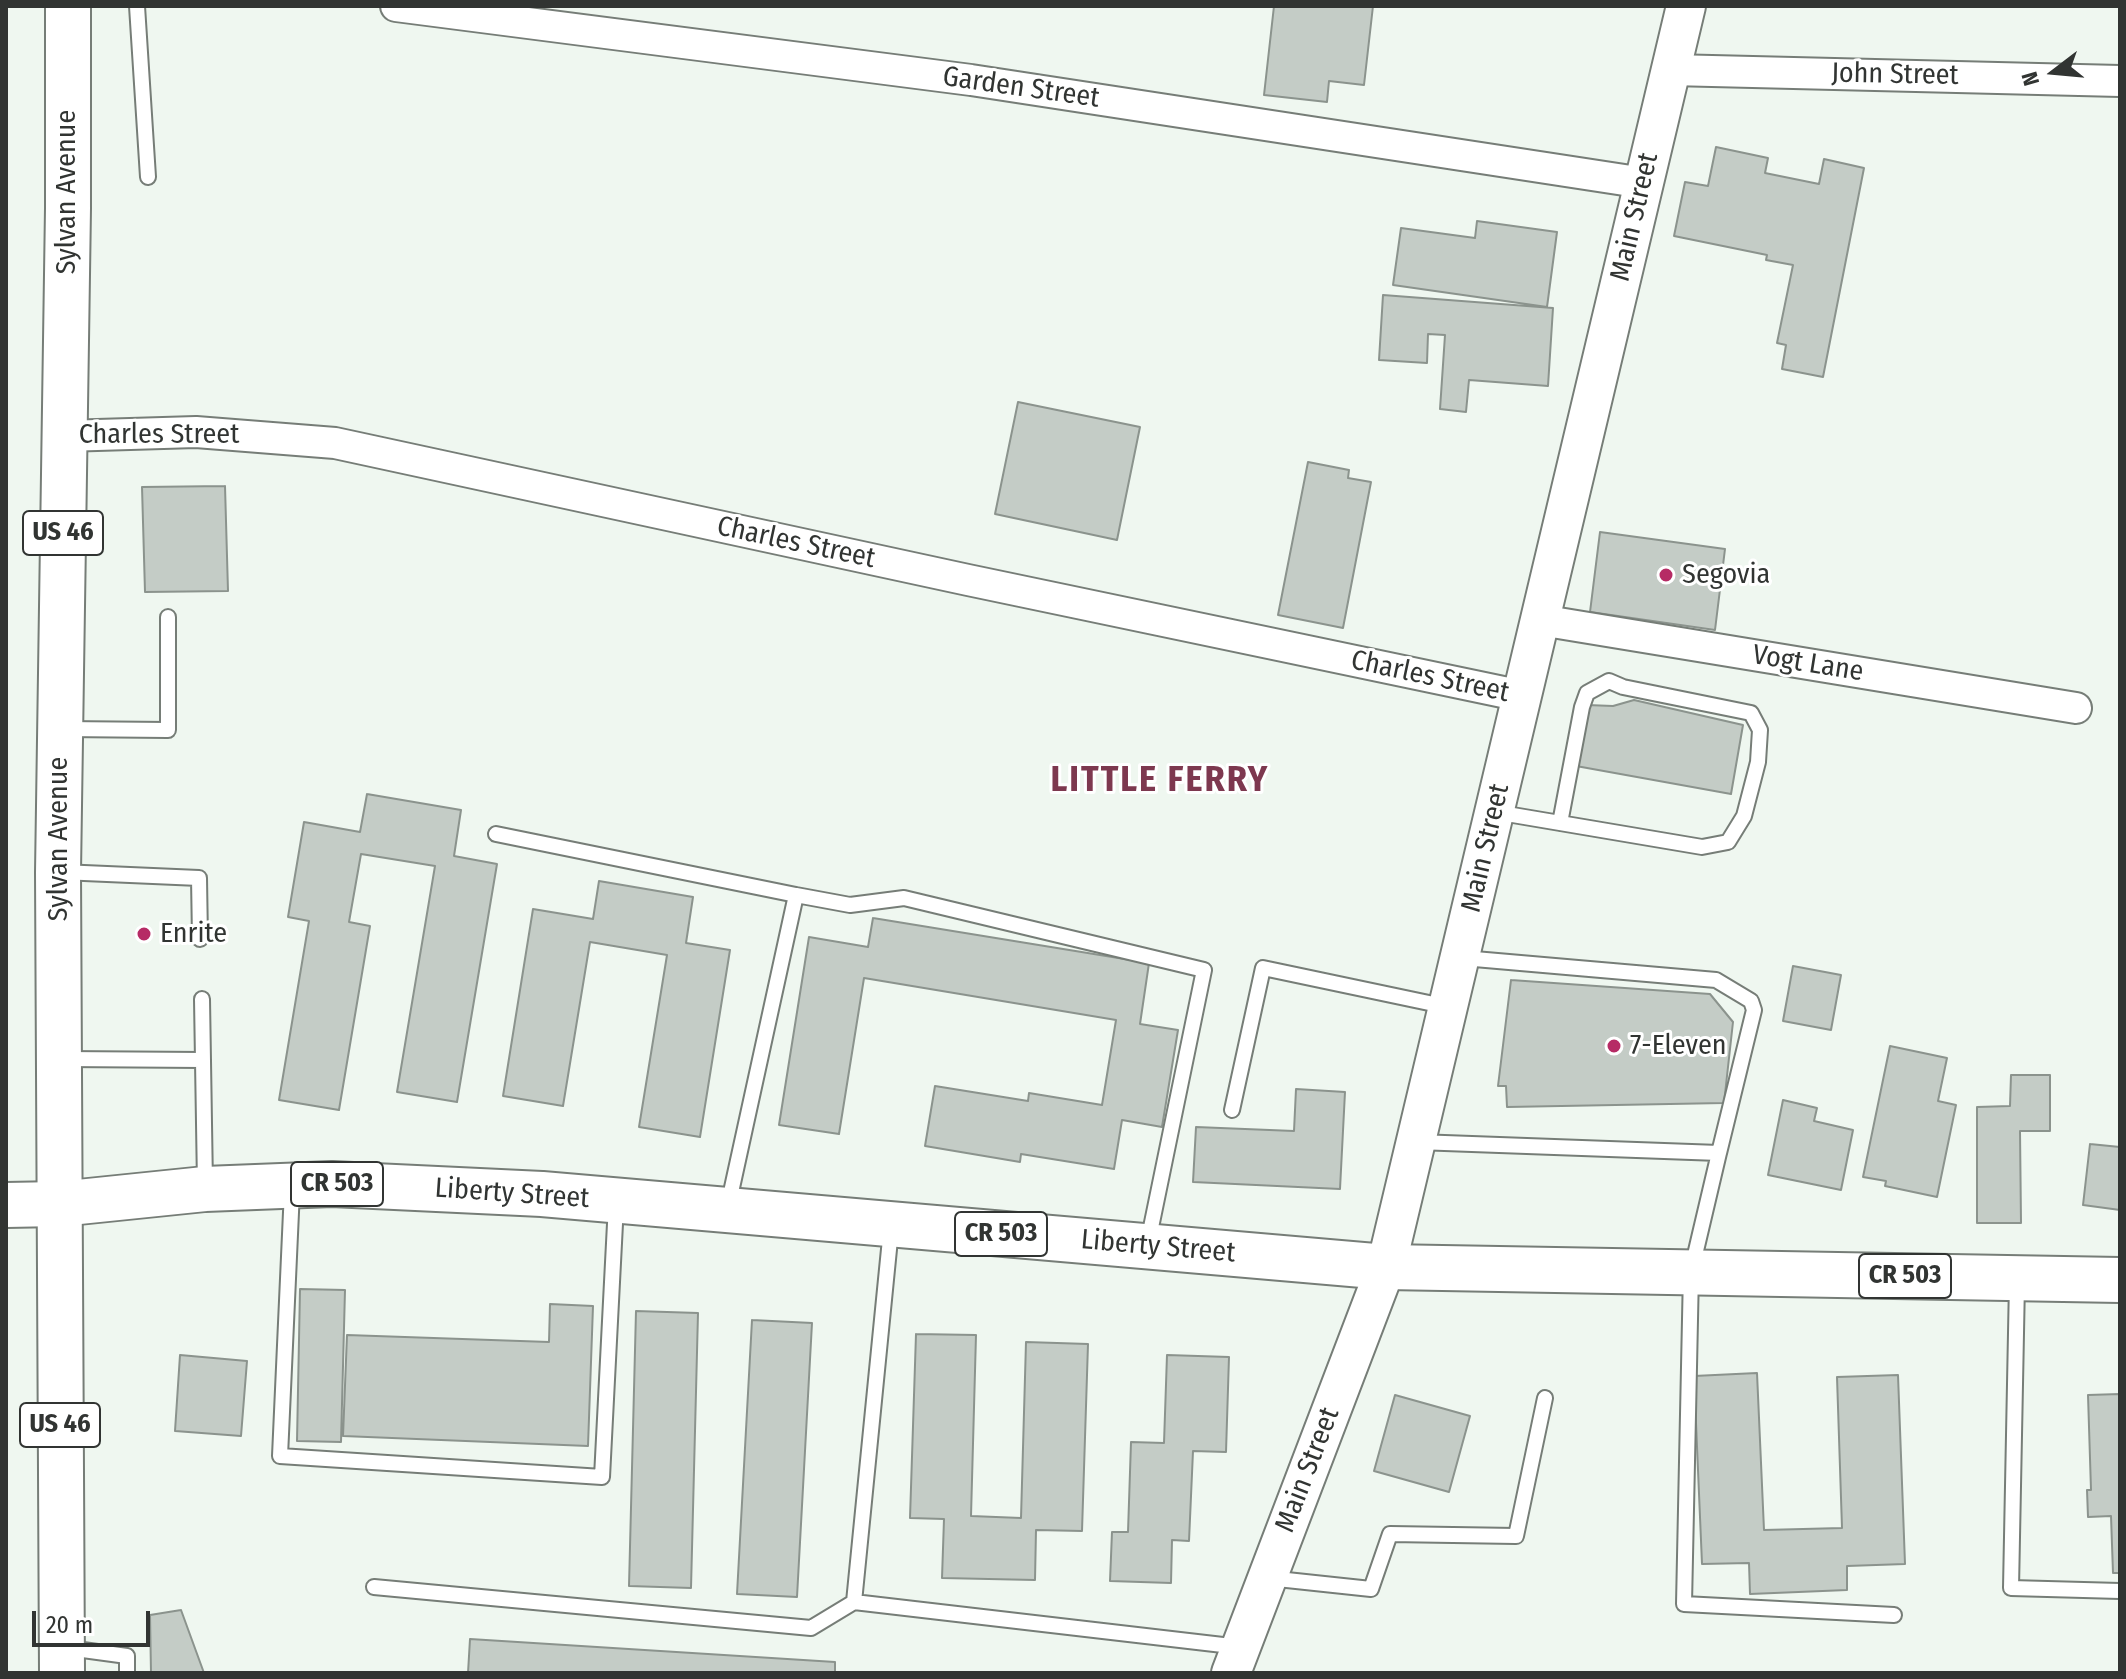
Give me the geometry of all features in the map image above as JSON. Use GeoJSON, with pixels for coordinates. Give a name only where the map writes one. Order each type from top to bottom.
{"type":"FeatureCollection","features":[{"type":"Feature","properties":{"kind":"main road","name":"Sylvan Avenue"},"geometry":{"type":"LineString","coordinates":[[62,1660],[58,872],[68,6]]}},
{"type":"Feature","properties":{"kind":"main road","name":"Liberty Street"},"geometry":{"type":"LineString","coordinates":[[6,1205],[59,1204],[205,1189],[347,1184],[542,1194],[1386,1267],[2120,1280]]}},
{"type":"Feature","properties":{"kind":"street","name":"Garden Street"},"geometry":{"type":"LineString","coordinates":[[396,6],[971,80],[1644,183]]}},
{"type":"Feature","properties":{"kind":"street","name":"Main Street"},"geometry":{"type":"LineString","coordinates":[[1236,1660],[1386,1267],[1686,6]]}},
{"type":"Feature","properties":{"kind":"street","name":"John Street"},"geometry":{"type":"LineString","coordinates":[[1671,70],[2120,81]]}},
{"type":"Feature","properties":{"kind":"street","name":"Charles Street"},"geometry":{"type":"LineString","coordinates":[[64,436],[196,432],[335,443],[1522,696]]}},
{"type":"Feature","properties":{"kind":"street","name":"Vogt Lane"},"geometry":{"type":"LineString","coordinates":[[1540,620],[2076,708]]}},
{"type":"Feature","properties":{"kind":"lane"},"geometry":{"type":"LineString","coordinates":[[137,6],[148,177]]}},
{"type":"Feature","properties":{"kind":"lane"},"geometry":{"type":"LineString","coordinates":[[59,729],[168,730],[168,617]]}},
{"type":"Feature","properties":{"kind":"lane"},"geometry":{"type":"LineString","coordinates":[[1494,812],[1702,847],[1728,842],[1744,816],[1758,762],[1760,730],[1751,713],[1623,687],[1609,681],[1587,693],[1582,707],[1560,823]]}},
{"type":"Feature","properties":{"kind":"lane"},"geometry":{"type":"LineString","coordinates":[[496,834],[850,905],[904,898],[1204,970],[1147,1246]]}},
{"type":"Feature","properties":{"kind":"lane"},"geometry":{"type":"LineString","coordinates":[[58,872],[199,878],[200,939]]}},
{"type":"Feature","properties":{"kind":"lane"},"geometry":{"type":"LineString","coordinates":[[727,1210],[796,895]]}},
{"type":"Feature","properties":{"kind":"lane"},"geometry":{"type":"LineString","coordinates":[[1460,958],[1716,980],[1751,1001],[1754,1010],[1691,1272],[1684,1604],[1894,1615]]}},
{"type":"Feature","properties":{"kind":"lane"},"geometry":{"type":"LineString","coordinates":[[1232,1110],[1263,968],[1448,1007]]}},
{"type":"Feature","properties":{"kind":"lane"},"geometry":{"type":"LineString","coordinates":[[202,999],[205,1189]]}},
{"type":"Feature","properties":{"kind":"lane"},"geometry":{"type":"LineString","coordinates":[[58,1059],[203,1060]]}},
{"type":"Feature","properties":{"kind":"lane"},"geometry":{"type":"LineString","coordinates":[[1416,1142],[1719,1153]]}},
{"type":"Feature","properties":{"kind":"lane"},"geometry":{"type":"LineString","coordinates":[[292,1185],[280,1456],[602,1477],[616,1201]]}},
{"type":"Feature","properties":{"kind":"lane"},"geometry":{"type":"LineString","coordinates":[[854,1602],[892,1224]]}},
{"type":"Feature","properties":{"kind":"lane"},"geometry":{"type":"LineString","coordinates":[[2017,1278],[2011,1588],[2120,1591]]}},
{"type":"Feature","properties":{"kind":"lane"},"geometry":{"type":"LineString","coordinates":[[1267,1578],[1371,1589],[1390,1534],[1516,1536],[1545,1398]]}},
{"type":"Feature","properties":{"kind":"lane"},"geometry":{"type":"LineString","coordinates":[[374,1587],[811,1628],[854,1602],[1236,1660]]}},
{"type":"Feature","properties":{"kind":"lane"},"geometry":{"type":"LineString","coordinates":[[62,1660],[127,1656],[127,1673]]}},
{"type":"Feature","properties":{"kind":"building"},"geometry":{"type":"Polygon","coordinates":[[[1274,6],[1373,6],[1364,85],[1329,81],[1327,102],[1264,95],[1274,6]]]}},
{"type":"Feature","properties":{"kind":"building"},"geometry":{"type":"Polygon","coordinates":[[[1716,147],[1768,158],[1765,173],[1819,184],[1824,159],[1864,168],[1823,377],[1782,369],[1786,345],[1777,343],[1793,265],[1766,260],[1767,255],[1674,236],[1685,182],[1708,186],[1716,147]]]}},
{"type":"Feature","properties":{"kind":"building"},"geometry":{"type":"Polygon","coordinates":[[[1477,221],[1557,232],[1547,307],[1393,285],[1401,228],[1475,238],[1477,221]]]}},
{"type":"Feature","properties":{"kind":"building"},"geometry":{"type":"Polygon","coordinates":[[[1383,295],[1553,308],[1548,386],[1469,380],[1466,412],[1440,409],[1445,335],[1428,334],[1427,363],[1379,360],[1383,295]]]}},
{"type":"Feature","properties":{"kind":"building"},"geometry":{"type":"Polygon","coordinates":[[[1018,402],[1140,427],[1117,540],[995,514],[1018,402]]]}},
{"type":"Feature","properties":{"kind":"building"},"geometry":{"type":"Polygon","coordinates":[[[1308,462],[1349,470],[1348,478],[1371,482],[1343,628],[1278,615],[1308,462]]]}},
{"type":"Feature","properties":{"kind":"building"},"geometry":{"type":"Polygon","coordinates":[[[225,486],[228,591],[145,592],[142,487],[225,486]]]}},
{"type":"Feature","properties":{"kind":"building"},"geometry":{"type":"Polygon","coordinates":[[[1600,532],[1725,549],[1715,630],[1590,612],[1600,532]]]}},
{"type":"Feature","properties":{"kind":"building"},"geometry":{"type":"Polygon","coordinates":[[[1634,700],[1743,725],[1731,794],[1576,766],[1587,705],[1613,706],[1634,700]]]}},
{"type":"Feature","properties":{"kind":"building"},"geometry":{"type":"Polygon","coordinates":[[[367,794],[461,810],[454,856],[497,864],[457,1102],[397,1092],[435,866],[361,854],[349,922],[370,926],[339,1110],[279,1100],[309,921],[288,917],[304,822],[360,832],[367,794]]]}},
{"type":"Feature","properties":{"kind":"building"},"geometry":{"type":"Polygon","coordinates":[[[599,881],[693,897],[686,943],[730,950],[700,1137],[639,1127],[667,955],[590,942],[563,1106],[503,1096],[533,909],[593,919],[599,881]]]}},
{"type":"Feature","properties":{"kind":"building"},"geometry":{"type":"Polygon","coordinates":[[[873,918],[1149,963],[1140,1024],[1178,1030],[1162,1127],[1122,1120],[1114,1169],[1021,1154],[1020,1162],[925,1146],[935,1086],[1028,1101],[1029,1093],[1102,1105],[1116,1020],[864,978],[839,1134],[779,1125],[809,937],[868,947],[873,918]]]}},
{"type":"Feature","properties":{"kind":"building"},"geometry":{"type":"Polygon","coordinates":[[[1793,966],[1841,975],[1831,1030],[1783,1021],[1793,966]]]}},
{"type":"Feature","properties":{"kind":"building"},"geometry":{"type":"Polygon","coordinates":[[[1511,980],[1710,994],[1733,1022],[1724,1103],[1507,1107],[1506,1086],[1498,1086],[1511,980]]]}},
{"type":"Feature","properties":{"kind":"building"},"geometry":{"type":"Polygon","coordinates":[[[1890,1046],[1947,1058],[1938,1101],[1956,1105],[1937,1197],[1885,1186],[1886,1181],[1863,1177],[1890,1046]]]}},
{"type":"Feature","properties":{"kind":"building"},"geometry":{"type":"Polygon","coordinates":[[[2011,1075],[2050,1075],[2050,1131],[2020,1131],[2021,1223],[1977,1223],[1977,1107],[2010,1106],[2011,1075]]]}},
{"type":"Feature","properties":{"kind":"building"},"geometry":{"type":"Polygon","coordinates":[[[1296,1089],[1345,1092],[1340,1189],[1193,1182],[1196,1127],[1294,1131],[1296,1089]]]}},
{"type":"Feature","properties":{"kind":"building"},"geometry":{"type":"Polygon","coordinates":[[[1783,1100],[1817,1108],[1814,1121],[1853,1130],[1841,1190],[1768,1175],[1783,1100]]]}},
{"type":"Feature","properties":{"kind":"building"},"geometry":{"type":"Polygon","coordinates":[[[2090,1144],[2120,1147],[2120,1210],[2083,1205],[2090,1144]]]}},
{"type":"Feature","properties":{"kind":"building"},"geometry":{"type":"Polygon","coordinates":[[[300,1289],[345,1290],[341,1442],[297,1441],[300,1289]]]}},
{"type":"Feature","properties":{"kind":"building"},"geometry":{"type":"Polygon","coordinates":[[[550,1304],[593,1306],[588,1446],[343,1436],[347,1335],[549,1342],[550,1304]]]}},
{"type":"Feature","properties":{"kind":"building"},"geometry":{"type":"Polygon","coordinates":[[[636,1311],[698,1313],[691,1588],[629,1586],[636,1311]]]}},
{"type":"Feature","properties":{"kind":"building"},"geometry":{"type":"Polygon","coordinates":[[[752,1320],[812,1323],[797,1597],[737,1594],[752,1320]]]}},
{"type":"Feature","properties":{"kind":"building"},"geometry":{"type":"Polygon","coordinates":[[[916,1334],[976,1335],[971,1516],[1021,1518],[1026,1342],[1088,1344],[1082,1531],[1036,1530],[1035,1580],[942,1578],[944,1519],[910,1518],[916,1334]]]}},
{"type":"Feature","properties":{"kind":"building"},"geometry":{"type":"Polygon","coordinates":[[[180,1355],[247,1361],[241,1436],[175,1431],[180,1355]]]}},
{"type":"Feature","properties":{"kind":"building"},"geometry":{"type":"Polygon","coordinates":[[[1167,1355],[1229,1357],[1226,1452],[1193,1451],[1189,1541],[1172,1540],[1171,1583],[1110,1581],[1112,1532],[1128,1532],[1131,1442],[1164,1443],[1167,1355]]]}},
{"type":"Feature","properties":{"kind":"building"},"geometry":{"type":"Polygon","coordinates":[[[1757,1373],[1764,1530],[1842,1528],[1837,1377],[1898,1375],[1905,1564],[1847,1566],[1847,1590],[1750,1594],[1749,1563],[1702,1564],[1694,1376],[1757,1373]]]}},
{"type":"Feature","properties":{"kind":"building"},"geometry":{"type":"Polygon","coordinates":[[[2120,1394],[2120,1573],[2113,1573],[2111,1516],[2088,1517],[2087,1490],[2091,1490],[2088,1395],[2120,1394]]]}},
{"type":"Feature","properties":{"kind":"building"},"geometry":{"type":"Polygon","coordinates":[[[1395,1395],[1470,1416],[1449,1492],[1374,1471],[1395,1395]]]}},
{"type":"Feature","properties":{"kind":"building"},"geometry":{"type":"Polygon","coordinates":[[[181,1610],[204,1673],[151,1673],[150,1615],[181,1610]]]}},
{"type":"Feature","properties":{"kind":"building"},"geometry":{"type":"Polygon","coordinates":[[[470,1639],[835,1662],[835,1673],[468,1673],[470,1639]]]}},
{"type":"Feature","properties":{"kind":"place","name":"Segovia"},"geometry":{"type":"Point","coordinates":[1666,575]}},
{"type":"Feature","properties":{"kind":"place","name":"Enrite"},"geometry":{"type":"Point","coordinates":[144,934]}},
{"type":"Feature","properties":{"kind":"place","name":"7-Eleven"},"geometry":{"type":"Point","coordinates":[1614,1046]}},
{"type":"Feature","properties":{"kind":"district","name":"LITTLE FERRY"},"geometry":{"type":"Point","coordinates":[1160,781]}}]}
